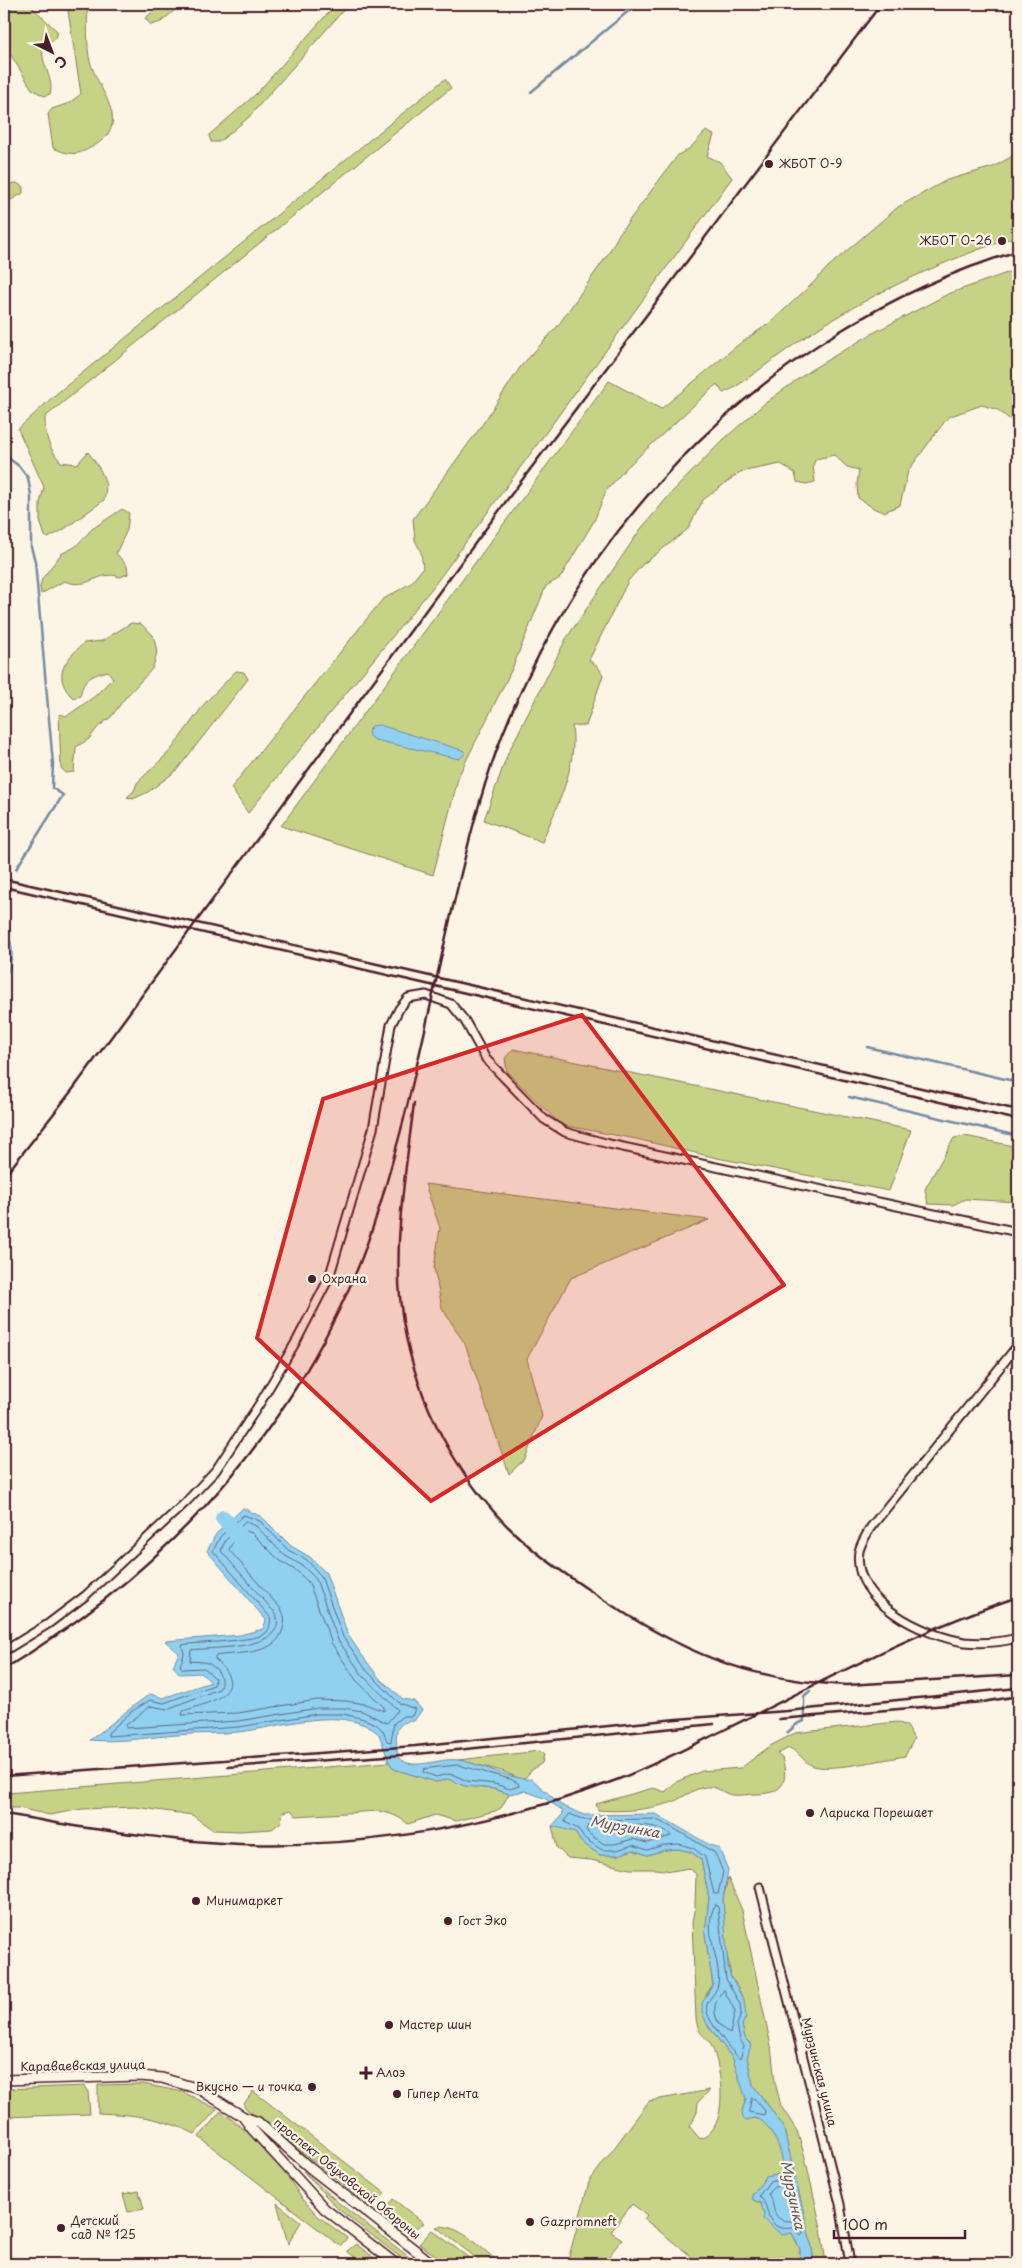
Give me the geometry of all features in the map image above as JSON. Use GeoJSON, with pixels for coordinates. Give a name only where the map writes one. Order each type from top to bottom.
{"type":"FeatureCollection","features":[{"type":"Feature","properties":{"kind":"street"},"geometry":{"type":"LineString","coordinates":[[4,1652],[48,1624],[85,1596],[186,1502],[216,1470],[260,1403],[302,1331],[329,1278],[373,1129],[391,1026],[399,1009],[408,998],[426,996],[450,1004],[465,1021],[479,1048],[499,1074],[544,1119],[565,1132],[609,1144],[1018,1232]]}},
{"type":"Feature","properties":{"kind":"street"},"geometry":{"type":"LineString","coordinates":[[1018,1345],[871,1527],[863,1540],[859,1558],[861,1573],[874,1596],[895,1614],[923,1630],[966,1642],[1003,1642],[1018,1638]]}},
{"type":"Feature","properties":{"kind":"street","name":"Мурзинская улица"},"geometry":{"type":"LineString","coordinates":[[760,1887],[840,2204],[850,2264]]}},
{"type":"Feature","properties":{"kind":"street","name":"Караваевская улица"},"geometry":{"type":"LineString","coordinates":[[4,2080],[140,2076],[162,2078]]}},
{"type":"Feature","properties":{"kind":"street","name":"проспект Обуховской Обороны"},"geometry":{"type":"LineString","coordinates":[[162,2078],[204,2092],[244,2117],[258,2122],[310,2168],[433,2264]]}},
{"type":"Feature","properties":{"kind":"street","name":"проспект Обуховской Обороны"},"geometry":{"type":"LineString","coordinates":[[244,2117],[252,2130],[325,2209],[396,2264]]}},
{"type":"Feature","properties":{"kind":"highlighted area"},"geometry":{"type":"Polygon","coordinates":[[[582,1015],[784,1285],[431,1501],[257,1338],[323,1099],[582,1015]]]}},
{"type":"Feature","properties":{"kind":"green space"},"geometry":{"type":"Polygon","coordinates":[[[4,4],[29,4],[58,32],[56,38],[44,48],[43,53],[50,82],[50,94],[44,96],[32,89],[4,44],[4,4]]]}},
{"type":"Feature","properties":{"kind":"green space"},"geometry":{"type":"Polygon","coordinates":[[[67,4],[87,4],[90,61],[110,107],[112,118],[111,128],[105,138],[86,150],[73,154],[53,148],[48,114],[52,109],[69,103],[81,94],[67,4]]]}},
{"type":"Feature","properties":{"kind":"green space"},"geometry":{"type":"Polygon","coordinates":[[[163,4],[182,4],[161,22],[151,25],[145,18],[163,4]]]}},
{"type":"Feature","properties":{"kind":"green space"},"geometry":{"type":"Polygon","coordinates":[[[336,4],[349,4],[248,118],[219,142],[211,142],[209,135],[256,94],[336,4]]]}},
{"type":"Feature","properties":{"kind":"green space"},"geometry":{"type":"Polygon","coordinates":[[[445,79],[451,88],[45,417],[48,441],[61,462],[77,464],[88,452],[102,474],[106,487],[104,500],[63,530],[48,538],[45,536],[40,521],[40,503],[44,487],[18,429],[55,395],[445,79]]]}},
{"type":"Feature","properties":{"kind":"green space"},"geometry":{"type":"Polygon","coordinates":[[[706,131],[714,135],[707,156],[720,162],[732,178],[433,587],[248,813],[231,788],[382,600],[411,583],[423,568],[421,552],[415,540],[413,519],[480,428],[521,366],[557,327],[608,254],[619,234],[678,155],[690,148],[706,131]]]}},
{"type":"Feature","properties":{"kind":"green space"},"geometry":{"type":"Polygon","coordinates":[[[1018,153],[1018,236],[937,266],[884,291],[808,335],[734,388],[723,393],[717,384],[626,468],[606,491],[594,521],[560,578],[546,586],[512,669],[459,775],[433,875],[281,826],[609,381],[661,409],[739,344],[771,322],[829,266],[898,207],[947,180],[993,167],[1018,153]]]}},
{"type":"Feature","properties":{"kind":"green space"},"geometry":{"type":"Polygon","coordinates":[[[17,183],[23,187],[23,193],[4,204],[4,184],[17,183]]]}},
{"type":"Feature","properties":{"kind":"green space"},"geometry":{"type":"Polygon","coordinates":[[[1018,269],[1018,426],[998,410],[982,405],[948,417],[908,471],[900,505],[884,512],[875,509],[858,498],[859,470],[847,467],[834,455],[816,459],[813,465],[815,482],[806,484],[797,482],[795,473],[781,464],[740,472],[703,500],[688,529],[642,565],[628,581],[589,660],[598,667],[603,675],[586,726],[572,726],[572,756],[569,771],[560,800],[542,842],[484,820],[508,753],[566,639],[640,530],[673,491],[724,439],[764,404],[809,371],[873,333],[948,294],[1018,269]]]}},
{"type":"Feature","properties":{"kind":"green space"},"geometry":{"type":"Polygon","coordinates":[[[122,509],[129,513],[127,530],[116,553],[127,566],[128,574],[120,577],[112,575],[99,577],[81,583],[64,581],[41,594],[42,579],[61,554],[75,547],[92,529],[122,509]]]}},
{"type":"Feature","properties":{"kind":"green space"},"geometry":{"type":"Polygon","coordinates":[[[131,623],[141,624],[153,635],[157,651],[152,669],[125,698],[111,717],[98,727],[89,739],[76,747],[74,772],[66,773],[61,768],[59,714],[67,716],[95,696],[113,678],[108,671],[93,676],[83,685],[80,696],[73,698],[63,683],[62,675],[66,662],[84,643],[102,641],[131,623]]]}},
{"type":"Feature","properties":{"kind":"green space"},"geometry":{"type":"Polygon","coordinates":[[[236,671],[244,672],[248,679],[176,771],[148,792],[133,799],[127,797],[134,791],[137,783],[171,750],[205,703],[236,671]]]}},
{"type":"Feature","properties":{"kind":"green space"},"geometry":{"type":"Polygon","coordinates":[[[513,1049],[911,1130],[889,1191],[717,1158],[636,1139],[561,1125],[507,1072],[505,1058],[513,1049]]]}},
{"type":"Feature","properties":{"kind":"green space"},"geometry":{"type":"Polygon","coordinates":[[[965,1136],[1018,1147],[1018,1202],[965,1199],[953,1205],[928,1204],[925,1189],[954,1138],[965,1136]]]}},
{"type":"Feature","properties":{"kind":"green space"},"geometry":{"type":"Polygon","coordinates":[[[425,1184],[709,1220],[571,1278],[527,1359],[542,1416],[525,1459],[509,1474],[465,1344],[442,1308],[434,1268],[440,1228],[425,1184]]]}},
{"type":"Feature","properties":{"kind":"green space"},"geometry":{"type":"Polygon","coordinates":[[[897,1722],[907,1726],[914,1739],[905,1756],[842,1766],[818,1767],[811,1765],[789,1748],[777,1754],[782,1758],[785,1774],[782,1785],[772,1792],[736,1795],[707,1787],[693,1791],[670,1803],[643,1809],[625,1811],[598,1810],[596,1804],[653,1788],[665,1792],[676,1782],[702,1771],[741,1768],[770,1746],[795,1733],[897,1722]]]}},
{"type":"Feature","properties":{"kind":"green space"},"geometry":{"type":"Polygon","coordinates":[[[540,1751],[544,1755],[542,1763],[523,1780],[502,1771],[458,1760],[540,1751]]]}},
{"type":"Feature","properties":{"kind":"green space"},"geometry":{"type":"Polygon","coordinates":[[[389,1762],[394,1769],[436,1782],[448,1779],[465,1786],[494,1789],[509,1794],[501,1808],[456,1821],[435,1815],[408,1824],[394,1815],[378,1811],[296,1816],[291,1810],[283,1812],[281,1822],[272,1829],[240,1831],[213,1830],[192,1815],[136,1807],[82,1809],[50,1815],[18,1808],[4,1808],[4,1796],[7,1793],[389,1762]]]}},
{"type":"Feature","properties":{"kind":"green space"},"geometry":{"type":"Polygon","coordinates":[[[552,1826],[575,1832],[580,1841],[600,1855],[618,1855],[633,1850],[647,1855],[678,1849],[691,1852],[701,1859],[709,1898],[705,1934],[713,1985],[706,1994],[707,2024],[733,2059],[746,2099],[742,2111],[748,2121],[753,2118],[765,2123],[773,2134],[779,2148],[783,2162],[781,2172],[766,2177],[752,2195],[753,2200],[761,2203],[765,2213],[777,2226],[782,2230],[792,2233],[800,2249],[800,2264],[701,2264],[644,2219],[647,2215],[632,2204],[611,2232],[622,2239],[603,2264],[567,2264],[589,2182],[649,2101],[710,2090],[698,2102],[697,2112],[690,2127],[700,2139],[710,2133],[716,2124],[720,2112],[721,2084],[716,2057],[710,2043],[698,2029],[696,2018],[692,1922],[695,1906],[696,1874],[689,1868],[672,1871],[630,1869],[591,1860],[568,1858],[557,1848],[552,1826]]]}},
{"type":"Feature","properties":{"kind":"green space"},"geometry":{"type":"Polygon","coordinates":[[[728,1878],[742,1910],[771,2046],[775,2082],[781,2106],[797,2131],[805,2157],[821,2228],[826,2264],[814,2264],[812,2248],[783,2126],[753,2085],[747,2058],[750,2043],[745,2038],[742,2025],[744,2001],[731,1978],[725,1941],[723,1899],[728,1878]]]}},
{"type":"Feature","properties":{"kind":"green space"},"geometry":{"type":"Polygon","coordinates":[[[143,2084],[183,2092],[217,2109],[195,2134],[159,2120],[98,2113],[98,2085],[143,2084]]]}},
{"type":"Feature","properties":{"kind":"green space"},"geometry":{"type":"Polygon","coordinates":[[[84,2086],[88,2092],[90,2114],[4,2117],[4,2089],[84,2086]]]}},
{"type":"Feature","properties":{"kind":"green space"},"geometry":{"type":"Polygon","coordinates":[[[253,2091],[385,2193],[373,2208],[244,2107],[253,2091]]]}},
{"type":"Feature","properties":{"kind":"green space"},"geometry":{"type":"Polygon","coordinates":[[[221,2111],[256,2139],[277,2161],[301,2197],[318,2216],[347,2238],[340,2246],[199,2137],[221,2111]]]}},
{"type":"Feature","properties":{"kind":"green space"},"geometry":{"type":"Polygon","coordinates":[[[303,2171],[340,2204],[418,2264],[409,2264],[337,2208],[303,2171]]]}},
{"type":"Feature","properties":{"kind":"green space"},"geometry":{"type":"Polygon","coordinates":[[[139,2191],[144,2209],[128,2212],[123,2194],[139,2191]]]}},
{"type":"Feature","properties":{"kind":"green space"},"geometry":{"type":"Polygon","coordinates":[[[393,2199],[424,2223],[414,2229],[402,2230],[381,2214],[393,2199]]]}},
{"type":"Feature","properties":{"kind":"green space"},"geometry":{"type":"Polygon","coordinates":[[[277,2203],[301,2222],[288,2244],[277,2203]]]}},
{"type":"Feature","properties":{"kind":"green space"},"geometry":{"type":"Polygon","coordinates":[[[440,2226],[457,2230],[501,2264],[484,2264],[436,2227],[440,2226]]]}},
{"type":"Feature","properties":{"kind":"green space"},"geometry":{"type":"Polygon","coordinates":[[[432,2230],[477,2264],[448,2264],[419,2244],[432,2230]]]}},
{"type":"Feature","properties":{"kind":"green space"},"geometry":{"type":"Polygon","coordinates":[[[356,2244],[382,2264],[363,2264],[347,2251],[356,2244]]]}},
{"type":"Feature","properties":{"kind":"water"},"geometry":{"type":"Polygon","coordinates":[[[379,725],[459,749],[464,751],[465,754],[459,759],[375,740],[369,736],[368,732],[372,726],[379,725]]]}},
{"type":"Feature","properties":{"kind":"water"},"geometry":{"type":"Polygon","coordinates":[[[4,932],[11,942],[12,955],[4,980],[4,932]]]}},
{"type":"Feature","properties":{"kind":"water"},"geometry":{"type":"Polygon","coordinates":[[[243,1508],[262,1517],[291,1546],[310,1557],[326,1573],[348,1635],[361,1654],[380,1679],[403,1699],[414,1701],[422,1710],[414,1721],[401,1724],[398,1728],[396,1739],[398,1758],[412,1764],[458,1760],[506,1775],[532,1779],[561,1805],[584,1815],[656,1814],[708,1844],[719,1848],[728,1870],[723,1899],[728,1966],[731,1978],[744,2001],[746,2017],[742,2025],[745,2038],[751,2045],[747,2058],[753,2085],[783,2126],[812,2248],[814,2264],[800,2264],[800,2249],[792,2233],[782,2235],[763,2219],[764,2214],[761,2203],[753,2200],[752,2195],[766,2177],[781,2172],[783,2167],[782,2159],[776,2140],[765,2124],[759,2119],[752,2118],[746,2121],[743,2118],[742,2111],[746,2099],[733,2059],[707,2024],[702,2013],[702,2003],[713,1984],[705,1934],[709,1898],[701,1859],[691,1852],[678,1849],[647,1855],[633,1850],[618,1855],[600,1855],[580,1841],[575,1832],[552,1826],[563,1814],[562,1810],[544,1798],[525,1791],[509,1794],[494,1789],[465,1786],[448,1779],[436,1782],[394,1769],[389,1762],[379,1734],[364,1725],[348,1720],[311,1720],[230,1733],[185,1734],[123,1740],[90,1740],[150,1694],[163,1698],[211,1682],[201,1673],[180,1674],[173,1666],[179,1653],[165,1641],[240,1635],[263,1629],[266,1620],[207,1551],[216,1534],[243,1508]]]}},
{"type":"Feature","properties":{"kind":"waterway"},"geometry":{"type":"LineString","coordinates":[[531,92],[637,4]]}},
{"type":"Feature","properties":{"kind":"waterway"},"geometry":{"type":"LineString","coordinates":[[4,455],[19,466],[28,478],[31,495],[31,547],[35,561],[53,764],[52,788],[63,795],[16,869]]}},
{"type":"Feature","properties":{"kind":"waterway"},"geometry":{"type":"LineString","coordinates":[[867,1047],[1018,1082]]}},
{"type":"Feature","properties":{"kind":"waterway"},"geometry":{"type":"LineString","coordinates":[[849,1097],[1018,1136]]}},
{"type":"Feature","properties":{"kind":"waterway","name":"Мурзинка"},"geometry":{"type":"LineString","coordinates":[[223,1518],[241,1539]]}},
{"type":"Feature","properties":{"kind":"waterway"},"geometry":{"type":"LineString","coordinates":[[787,1733],[797,1724],[804,1721],[804,1696],[810,1691]]}},
{"type":"Feature","properties":{"kind":"railway"},"geometry":{"type":"LineString","coordinates":[[4,1177],[73,1089],[507,500],[881,4]]}},
{"type":"Feature","properties":{"kind":"railway"},"geometry":{"type":"LineString","coordinates":[[4,1669],[58,1634],[110,1595],[158,1553],[203,1508],[245,1459],[283,1408],[317,1353],[355,1275],[384,1193],[411,1090],[467,848],[478,808],[511,713],[556,623],[612,539],[678,462],[753,393],[835,334],[924,286],[1018,251]]}},
{"type":"Feature","properties":{"kind":"railway"},"geometry":{"type":"LineString","coordinates":[[4,879],[1018,1110]]}},
{"type":"Feature","properties":{"kind":"railway"},"geometry":{"type":"LineString","coordinates":[[4,887],[1018,1120]]}},
{"type":"Feature","properties":{"kind":"railway"},"geometry":{"type":"LineString","coordinates":[[414,1103],[400,1220],[399,1249],[401,1308],[406,1337],[414,1367],[436,1425],[468,1478],[486,1503],[507,1526],[554,1566],[657,1633],[715,1660],[746,1670],[777,1677],[847,1685],[1018,1675]]}},
{"type":"Feature","properties":{"kind":"railway"},"geometry":{"type":"LineString","coordinates":[[4,1814],[115,1832],[230,1844],[343,1842],[400,1836],[456,1826],[511,1814],[566,1798],[619,1779],[673,1755],[907,1641],[980,1610],[1018,1597]]}},
{"type":"Feature","properties":{"kind":"railway"},"geometry":{"type":"LineString","coordinates":[[4,1776],[415,1746],[676,1719],[787,1711],[1018,1688]]}},
{"type":"Feature","properties":{"kind":"railway"},"geometry":{"type":"LineString","coordinates":[[779,1719],[983,1702],[1018,1696]]}},
{"type":"Feature","properties":{"kind":"railway"},"geometry":{"type":"LineString","coordinates":[[228,1767],[416,1754],[714,1724]]}},
{"type":"Feature","properties":{"kind":"place","name":"ЖБОТ О-9"},"geometry":{"type":"Point","coordinates":[769,164]}},
{"type":"Feature","properties":{"kind":"place","name":"ЖБОТ О-26"},"geometry":{"type":"Point","coordinates":[1002,241]}},
{"type":"Feature","properties":{"kind":"place","name":"Охрана"},"geometry":{"type":"Point","coordinates":[312,1279]}},
{"type":"Feature","properties":{"kind":"place","name":"Лариска Порешает"},"geometry":{"type":"Point","coordinates":[810,1813]}},
{"type":"Feature","properties":{"kind":"place","name":"Минимаркет"},"geometry":{"type":"Point","coordinates":[196,1901]}},
{"type":"Feature","properties":{"kind":"place","name":"Гост Эко"},"geometry":{"type":"Point","coordinates":[448,1921]}},
{"type":"Feature","properties":{"kind":"place","name":"Мастер шин"},"geometry":{"type":"Point","coordinates":[389,2025]}},
{"type":"Feature","properties":{"kind":"place","name":"Алоэ"},"geometry":{"type":"Point","coordinates":[366,2073]}},
{"type":"Feature","properties":{"kind":"place","name":"Вкусно — и точка"},"geometry":{"type":"Point","coordinates":[312,2087]}},
{"type":"Feature","properties":{"kind":"place","name":"Гипер Лента"},"geometry":{"type":"Point","coordinates":[397,2094]}},
{"type":"Feature","properties":{"kind":"place","name":"Gazpromneft"},"geometry":{"type":"Point","coordinates":[530,2222]}},
{"type":"Feature","properties":{"kind":"place","name":"Детский сад № 125"},"geometry":{"type":"Point","coordinates":[61,2228]}}]}
